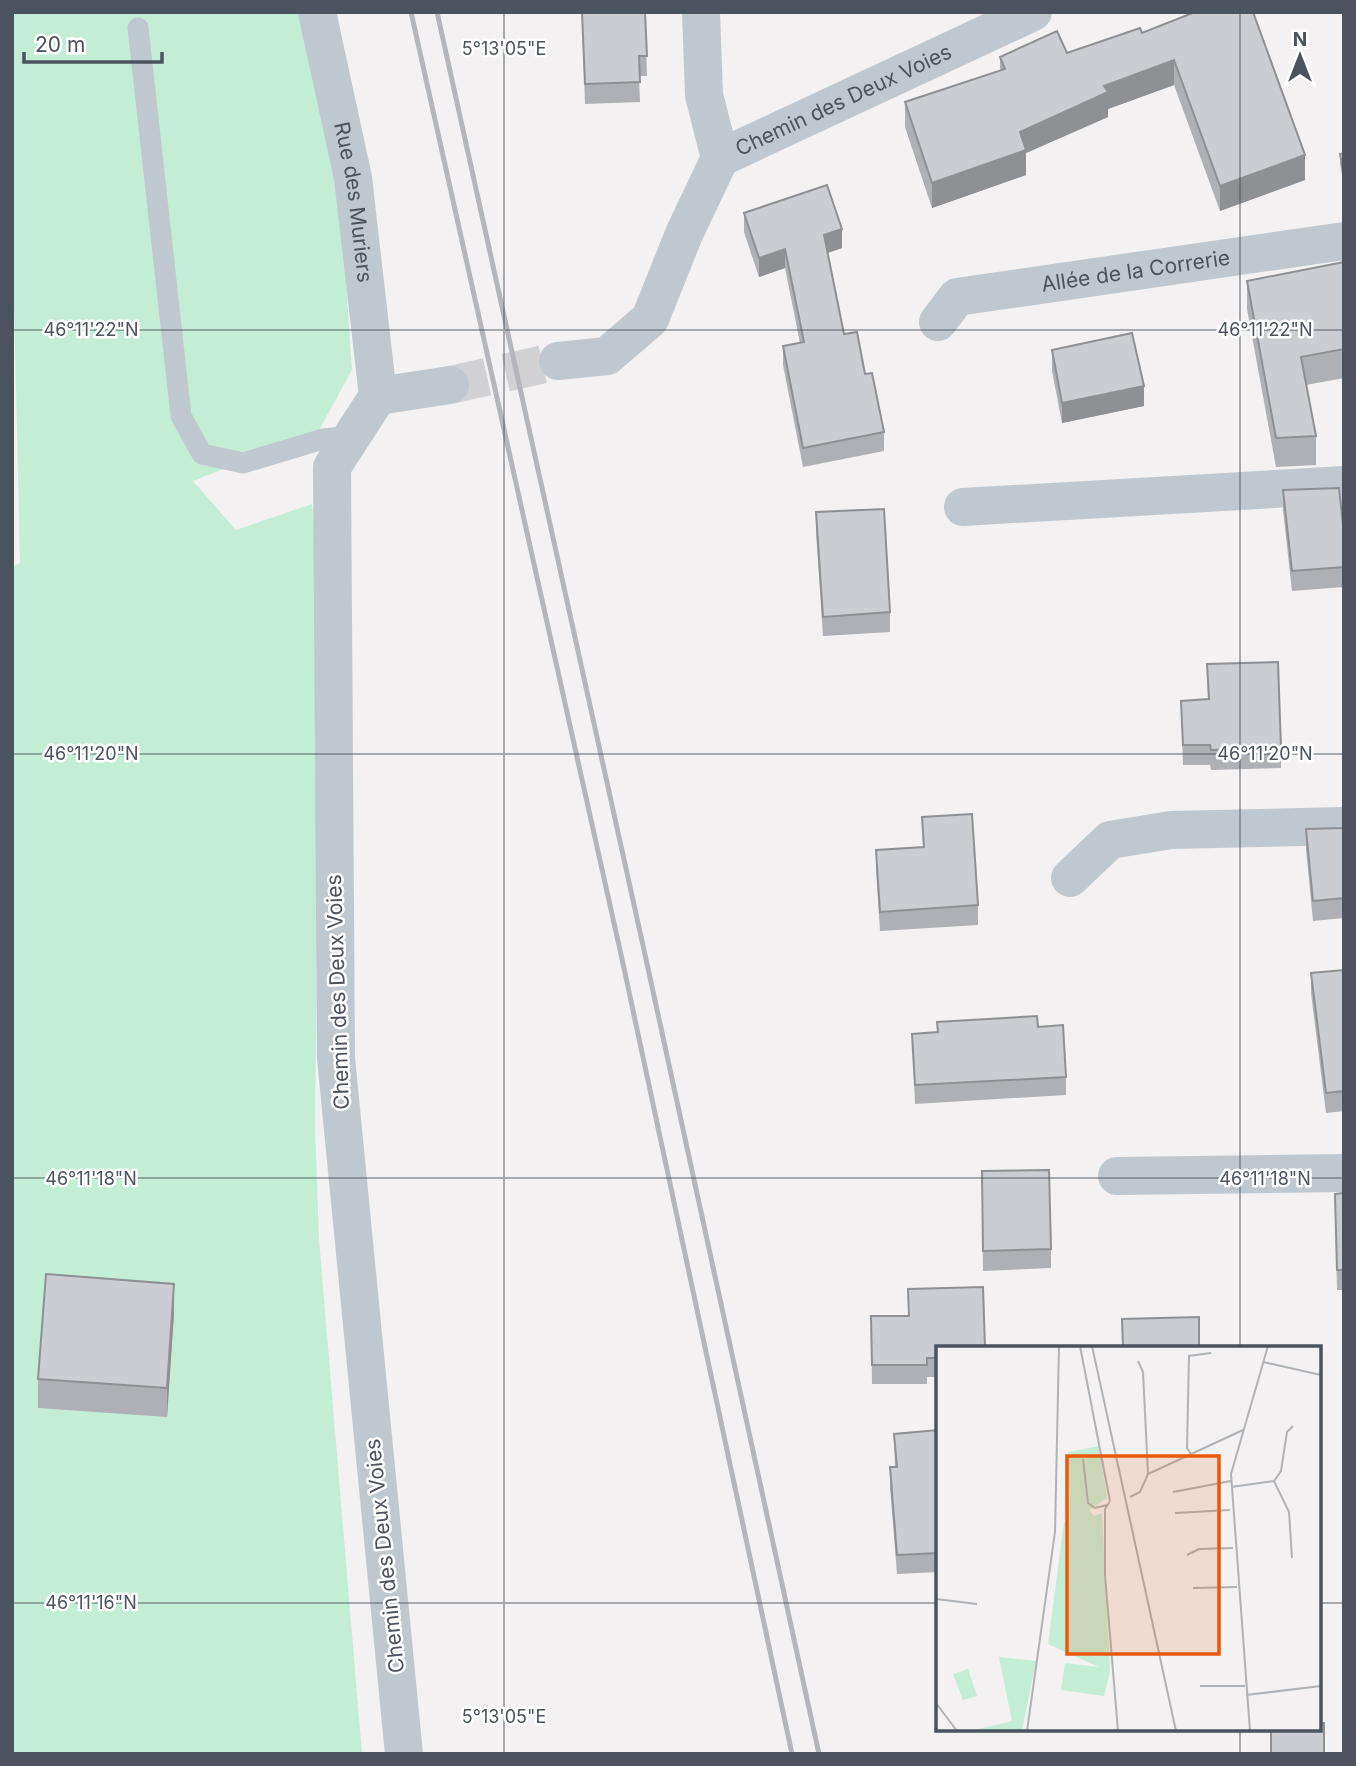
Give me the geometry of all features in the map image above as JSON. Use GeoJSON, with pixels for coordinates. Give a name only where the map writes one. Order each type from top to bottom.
{"type":"FeatureCollection","features":[{"type":"Feature","properties":{"kind":"street","name":"Rue des Muriers"},"geometry":{"type":"LineString","coordinates":[[317,12],[353,178],[378,397]]}},
{"type":"Feature","properties":{"kind":"street"},"geometry":{"type":"LineString","coordinates":[[701,12],[704,95],[720,158]]}},
{"type":"Feature","properties":{"kind":"street","name":"Chemin des Deux Voies"},"geometry":{"type":"LineString","coordinates":[[558,361],[607,356],[650,319],[684,234],[720,158],[1033,12]]}},
{"type":"Feature","properties":{"kind":"street","name":"Allée de la Correrie"},"geometry":{"type":"LineString","coordinates":[[938,322],[957,297],[1344,241]]}},
{"type":"Feature","properties":{"kind":"street"},"geometry":{"type":"LineString","coordinates":[[378,397],[450,385]]}},
{"type":"Feature","properties":{"kind":"street","name":"Chemin des Deux Voies"},"geometry":{"type":"LineString","coordinates":[[378,397],[332,467],[336,1058],[404,1754]]}},
{"type":"Feature","properties":{"kind":"street"},"geometry":{"type":"LineString","coordinates":[[963,507],[1344,485]]}},
{"type":"Feature","properties":{"kind":"street"},"geometry":{"type":"LineString","coordinates":[[1070,878],[1110,840],[1171,830],[1344,826]]}},
{"type":"Feature","properties":{"kind":"street"},"geometry":{"type":"LineString","coordinates":[[1117,1176],[1344,1173]]}},
{"type":"Feature","properties":{"kind":"lane"},"geometry":{"type":"LineString","coordinates":[[138,28],[181,416],[202,454],[243,463],[323,439],[352,436]]}},
{"type":"Feature","properties":{"kind":"green space"},"geometry":{"type":"Polygon","coordinates":[[[12,12],[301,12],[341,207],[352,370],[318,432],[193,481],[236,530],[312,504],[320,600],[315,1128],[319,1239],[362,1754],[12,1754],[12,567],[20,563],[12,213],[12,12]]]}},
{"type":"Feature","properties":{"kind":"building"},"geometry":{"type":"Polygon","coordinates":[[[582,12],[645,12],[647,56],[639,56],[640,82],[585,84],[582,12]]]}},
{"type":"Feature","properties":{"kind":"building"},"geometry":{"type":"Polygon","coordinates":[[[1195,12],[1253,12],[1305,155],[1220,186],[1174,60],[1104,86],[1108,92],[1020,132],[1026,150],[932,183],[905,102],[1005,69],[1000,57],[1057,31],[1067,53],[1140,28],[1142,33],[1195,12]]]}},
{"type":"Feature","properties":{"kind":"building"},"geometry":{"type":"Polygon","coordinates":[[[1344,153],[1344,176],[1340,154],[1344,153]]]}},
{"type":"Feature","properties":{"kind":"building"},"geometry":{"type":"Polygon","coordinates":[[[827,185],[842,229],[824,235],[844,334],[857,332],[865,374],[872,373],[884,432],[803,448],[783,346],[804,342],[785,249],[759,258],[744,213],[827,185]]]}},
{"type":"Feature","properties":{"kind":"building"},"geometry":{"type":"Polygon","coordinates":[[[1344,262],[1344,349],[1301,357],[1316,436],[1276,438],[1247,281],[1344,262]]]}},
{"type":"Feature","properties":{"kind":"building"},"geometry":{"type":"Polygon","coordinates":[[[1132,333],[1144,386],[1062,403],[1052,350],[1132,333]]]}},
{"type":"Feature","properties":{"kind":"building"},"geometry":{"type":"Polygon","coordinates":[[[1339,488],[1344,567],[1292,571],[1283,490],[1339,488]]]}},
{"type":"Feature","properties":{"kind":"building"},"geometry":{"type":"Polygon","coordinates":[[[884,509],[890,612],[823,617],[816,512],[884,509]]]}},
{"type":"Feature","properties":{"kind":"building"},"geometry":{"type":"Polygon","coordinates":[[[1278,662],[1281,748],[1211,750],[1210,745],[1183,745],[1181,701],[1209,699],[1207,664],[1278,662]]]}},
{"type":"Feature","properties":{"kind":"building"},"geometry":{"type":"Polygon","coordinates":[[[972,814],[978,905],[880,912],[876,850],[924,847],[922,817],[972,814]]]}},
{"type":"Feature","properties":{"kind":"building"},"geometry":{"type":"Polygon","coordinates":[[[1344,828],[1344,898],[1313,901],[1306,829],[1344,828]]]}},
{"type":"Feature","properties":{"kind":"building"},"geometry":{"type":"Polygon","coordinates":[[[1344,970],[1344,1091],[1326,1093],[1311,973],[1344,970]]]}},
{"type":"Feature","properties":{"kind":"building"},"geometry":{"type":"Polygon","coordinates":[[[1037,1016],[1038,1027],[1063,1025],[1066,1077],[915,1085],[912,1034],[938,1032],[937,1022],[1037,1016]]]}},
{"type":"Feature","properties":{"kind":"building"},"geometry":{"type":"Polygon","coordinates":[[[1049,1170],[1051,1249],[983,1251],[982,1171],[1049,1170]]]}},
{"type":"Feature","properties":{"kind":"building"},"geometry":{"type":"Polygon","coordinates":[[[1344,1193],[1344,1270],[1337,1270],[1335,1194],[1344,1193]]]}},
{"type":"Feature","properties":{"kind":"building"},"geometry":{"type":"Polygon","coordinates":[[[46,1274],[174,1284],[167,1388],[38,1379],[46,1274]]]}},
{"type":"Feature","properties":{"kind":"building"},"geometry":{"type":"Polygon","coordinates":[[[983,1287],[985,1346],[936,1346],[936,1358],[927,1358],[927,1365],[872,1365],[871,1316],[909,1316],[908,1289],[983,1287]]]}},
{"type":"Feature","properties":{"kind":"building"},"geometry":{"type":"Polygon","coordinates":[[[1199,1317],[1199,1346],[1123,1346],[1122,1319],[1199,1317]]]}},
{"type":"Feature","properties":{"kind":"building"},"geometry":{"type":"Polygon","coordinates":[[[936,1430],[936,1553],[897,1555],[890,1467],[897,1467],[894,1434],[936,1430]]]}},
{"type":"Feature","properties":{"kind":"building"},"geometry":{"type":"Polygon","coordinates":[[[1321,1723],[1324,1723],[1324,1754],[1271,1754],[1271,1731],[1321,1731],[1321,1723]]]}},
{"type":"Feature","properties":{"kind":"tunnel"},"geometry":{"type":"LineString","coordinates":[[450,385],[558,361]]}},
{"type":"Feature","properties":{"kind":"railway"},"geometry":{"type":"LineString","coordinates":[[411,12],[622,959],[792,1754]]}},
{"type":"Feature","properties":{"kind":"railway"},"geometry":{"type":"LineString","coordinates":[[437,12],[819,1754]]}}]}
